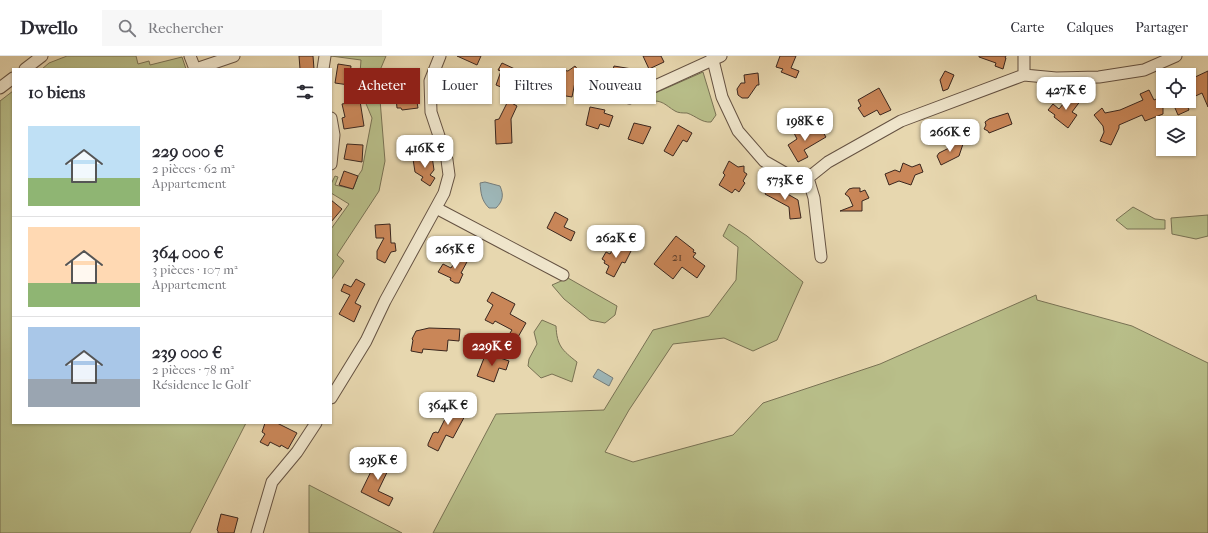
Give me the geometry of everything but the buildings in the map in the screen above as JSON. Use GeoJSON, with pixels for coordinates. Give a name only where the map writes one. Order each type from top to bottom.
{"type":"FeatureCollection","features":[{"type":"Feature","properties":{"kind":"street"},"geometry":{"type":"LineString","coordinates":[[26,68],[42,56]]}},
{"type":"Feature","properties":{"kind":"street"},"geometry":{"type":"LineString","coordinates":[[190,56],[195,68]]}},
{"type":"Feature","properties":{"kind":"street"},"geometry":{"type":"LineString","coordinates":[[198,68],[234,56]]}},
{"type":"Feature","properties":{"kind":"street"},"geometry":{"type":"LineString","coordinates":[[323,68],[325,56]]}},
{"type":"Feature","properties":{"kind":"street"},"geometry":{"type":"LineString","coordinates":[[332,396],[366,341],[444,193],[449,175],[447,158],[431,112],[430,81],[440,56]]}},
{"type":"Feature","properties":{"kind":"street"},"geometry":{"type":"LineString","coordinates":[[1024,56],[1024,75]]}},
{"type":"Feature","properties":{"kind":"street"},"geometry":{"type":"LineString","coordinates":[[656,85],[715,57],[722,97],[738,131],[764,161],[799,181],[808,178],[828,162],[901,121],[1024,75],[1056,78],[1099,76],[1144,70],[1176,56]]}},
{"type":"Feature","properties":{"kind":"street"},"geometry":{"type":"LineString","coordinates":[[0,88],[12,79]]}},
{"type":"Feature","properties":{"kind":"street"},"geometry":{"type":"LineString","coordinates":[[332,124],[334,135],[332,154]]}},
{"type":"Feature","properties":{"kind":"street"},"geometry":{"type":"LineString","coordinates":[[808,178],[814,198],[821,257]]}},
{"type":"Feature","properties":{"kind":"street"},"geometry":{"type":"LineString","coordinates":[[436,208],[563,275]]}},
{"type":"Feature","properties":{"kind":"street"},"geometry":{"type":"LineString","coordinates":[[257,533],[272,482],[298,452],[315,424]]}},
{"type":"Feature","properties":{"kind":"green space"},"geometry":{"type":"Polygon","coordinates":[[[67,56],[136,56],[138,64],[149,61],[150,65],[182,57],[186,68],[43,68],[49,63],[67,56]]]}},
{"type":"Feature","properties":{"kind":"green space"},"geometry":{"type":"Polygon","coordinates":[[[331,56],[386,56],[381,68],[360,68],[361,60],[331,56]]]}},
{"type":"Feature","properties":{"kind":"green space"},"geometry":{"type":"Polygon","coordinates":[[[703,72],[716,115],[711,122],[708,122],[687,113],[676,112],[661,102],[656,101],[656,93],[703,72]]]}},
{"type":"Feature","properties":{"kind":"green space"},"geometry":{"type":"Polygon","coordinates":[[[12,92],[12,424],[245,424],[190,533],[0,533],[0,101],[12,92]]]}},
{"type":"Feature","properties":{"kind":"green space"},"geometry":{"type":"Polygon","coordinates":[[[366,104],[380,104],[385,161],[379,191],[337,255],[344,261],[332,279],[332,228],[349,204],[332,194],[332,182],[335,176],[338,177],[335,185],[353,189],[362,170],[372,118],[366,104]]]}},
{"type":"Feature","properties":{"kind":"green space"},"geometry":{"type":"Polygon","coordinates":[[[1133,207],[1155,219],[1165,220],[1165,229],[1127,229],[1116,220],[1133,207]]]}},
{"type":"Feature","properties":{"kind":"green space"},"geometry":{"type":"Polygon","coordinates":[[[1208,215],[1208,236],[1196,239],[1172,234],[1171,218],[1208,215]]]}},
{"type":"Feature","properties":{"kind":"green space"},"geometry":{"type":"Polygon","coordinates":[[[729,224],[747,236],[803,282],[777,340],[753,351],[724,338],[673,344],[629,410],[605,452],[633,462],[733,435],[763,403],[880,364],[1036,295],[1037,300],[1132,326],[1208,363],[1208,533],[433,533],[496,414],[604,410],[653,330],[709,316],[736,280],[738,247],[723,236],[729,224]]]}},
{"type":"Feature","properties":{"kind":"green space"},"geometry":{"type":"Polygon","coordinates":[[[568,278],[617,306],[615,315],[605,323],[590,320],[564,299],[552,285],[568,278]]]}},
{"type":"Feature","properties":{"kind":"green space"},"geometry":{"type":"Polygon","coordinates":[[[542,320],[556,326],[561,347],[577,362],[572,382],[552,374],[541,378],[528,366],[529,359],[537,344],[534,332],[542,320]]]}},
{"type":"Feature","properties":{"kind":"green space"},"geometry":{"type":"Polygon","coordinates":[[[309,485],[402,533],[309,533],[309,485]]]}},
{"type":"Feature","properties":{"kind":"water"},"geometry":{"type":"Polygon","coordinates":[[[485,182],[500,186],[502,198],[496,208],[489,208],[483,199],[480,183],[485,182]]]}},
{"type":"Feature","properties":{"kind":"water"},"geometry":{"type":"Polygon","coordinates":[[[598,369],[613,378],[609,386],[593,377],[598,369]]]}}]}
